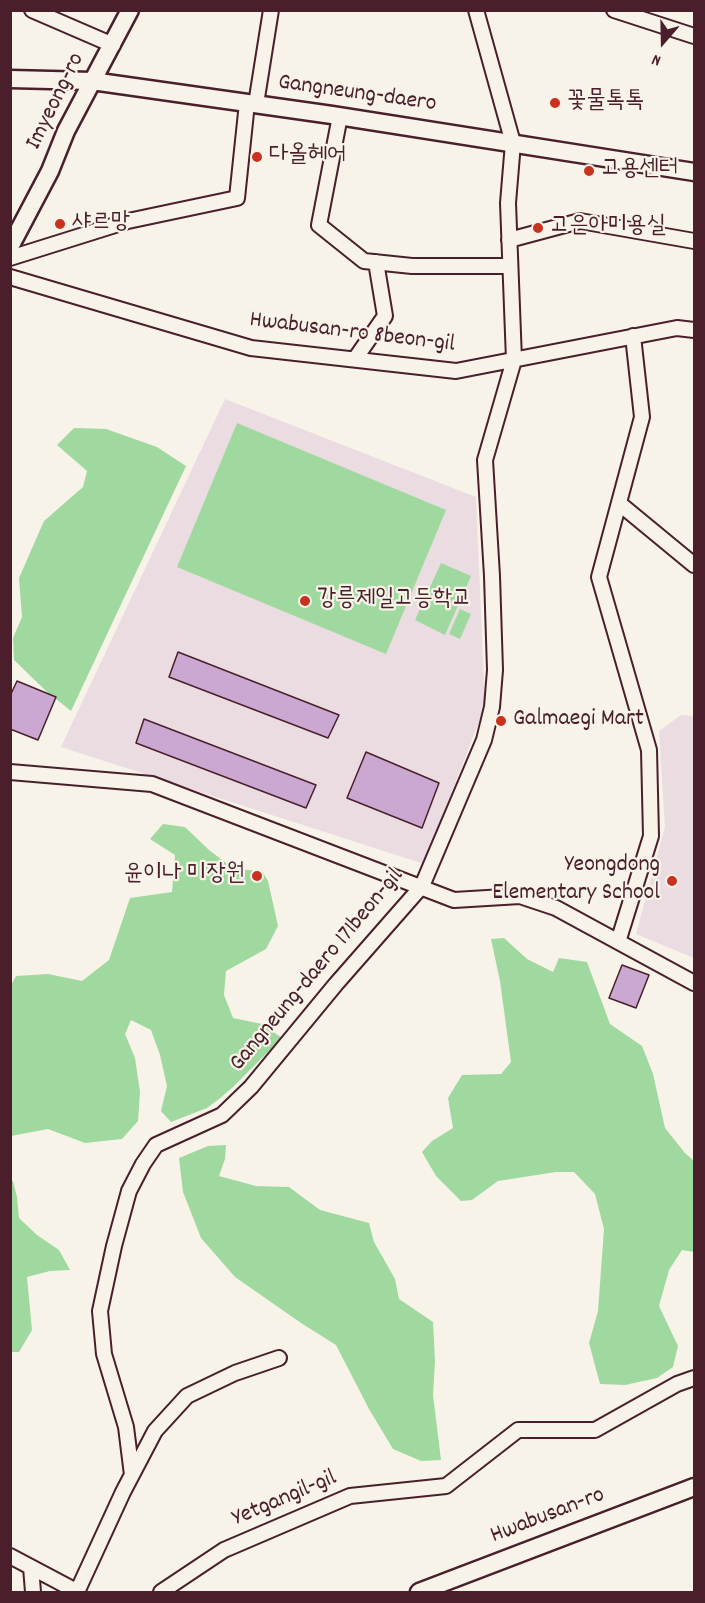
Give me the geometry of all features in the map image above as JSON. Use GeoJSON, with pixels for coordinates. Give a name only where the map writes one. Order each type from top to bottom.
{"type":"FeatureCollection","features":[{"type":"Feature","properties":{"kind":"street"},"geometry":{"type":"LineString","coordinates":[[32,10],[113,45]]}},
{"type":"Feature","properties":{"kind":"street","name":"Imyeong-ro"},"geometry":{"type":"LineString","coordinates":[[10,247],[50,171],[66,131],[130,10]]}},
{"type":"Feature","properties":{"kind":"street"},"geometry":{"type":"LineString","coordinates":[[10,258],[128,221],[237,198],[251,104],[271,10]]}},
{"type":"Feature","properties":{"kind":"street"},"geometry":{"type":"LineString","coordinates":[[476,10],[513,143]]}},
{"type":"Feature","properties":{"kind":"street"},"geometry":{"type":"LineString","coordinates":[[614,10],[694,36]]}},
{"type":"Feature","properties":{"kind":"street","name":"Gangneung-daero"},"geometry":{"type":"LineString","coordinates":[[10,78],[92,81],[340,116],[694,172]]}},
{"type":"Feature","properties":{"kind":"street"},"geometry":{"type":"LineString","coordinates":[[340,116],[319,225],[364,261],[412,266],[510,266]]}},
{"type":"Feature","properties":{"kind":"street","name":"Gangneung-daero 171beon-gil"},"geometry":{"type":"LineString","coordinates":[[132,1474],[126,1427],[104,1354],[100,1311],[129,1191],[156,1145],[222,1115],[251,1087],[336,984],[423,886],[484,740],[492,707],[495,669],[485,460],[514,360],[508,203],[513,143]]}},
{"type":"Feature","properties":{"kind":"street"},"geometry":{"type":"LineString","coordinates":[[509,240],[580,222],[694,241]]}},
{"type":"Feature","properties":{"kind":"street"},"geometry":{"type":"LineString","coordinates":[[356,359],[385,316],[376,262]]}},
{"type":"Feature","properties":{"kind":"street","name":"Hwabusan-ro 8beon-gil"},"geometry":{"type":"LineString","coordinates":[[10,277],[251,348],[456,371],[677,328],[694,330]]}},
{"type":"Feature","properties":{"kind":"street"},"geometry":{"type":"LineString","coordinates":[[618,942],[651,836],[649,750],[599,577],[642,417],[633,336]]}},
{"type":"Feature","properties":{"kind":"street"},"geometry":{"type":"LineString","coordinates":[[620,504],[694,566]]}},
{"type":"Feature","properties":{"kind":"street"},"geometry":{"type":"LineString","coordinates":[[10,772],[152,784],[423,886],[454,900],[520,896],[556,908],[694,983]]}},
{"type":"Feature","properties":{"kind":"street"},"geometry":{"type":"LineString","coordinates":[[10,1556],[78,1592],[132,1474],[155,1431],[187,1396],[235,1373],[279,1358]]}},
{"type":"Feature","properties":{"kind":"street","name":"Yetgangil-gil"},"geometry":{"type":"LineString","coordinates":[[162,1593],[224,1550],[350,1496],[446,1486],[518,1430],[595,1430],[677,1384],[694,1378]]}},
{"type":"Feature","properties":{"kind":"street","name":"Hwabusan-ro"},"geometry":{"type":"LineString","coordinates":[[419,1593],[694,1487]]}},
{"type":"Feature","properties":{"kind":"street"},"geometry":{"type":"LineString","coordinates":[[31,1567],[33,1593]]}},
{"type":"Feature","properties":{"kind":"shaded area","name":"강릉제일고등학교"},"geometry":{"type":"Polygon","coordinates":[[[225,399],[476,497],[485,706],[424,864],[61,747],[225,399]]]}},
{"type":"Feature","properties":{"kind":"shaded area","name":"Yeongdong Elementary School"},"geometry":{"type":"Polygon","coordinates":[[[681,715],[694,716],[694,958],[636,934],[665,827],[659,731],[681,715]]]}},
{"type":"Feature","properties":{"kind":"green space"},"geometry":{"type":"Polygon","coordinates":[[[237,423],[446,510],[386,654],[177,567],[237,423]]]}},
{"type":"Feature","properties":{"kind":"green space"},"geometry":{"type":"Polygon","coordinates":[[[74,428],[106,429],[157,447],[186,466],[71,711],[14,660],[13,638],[22,617],[19,578],[44,521],[83,487],[87,471],[57,445],[74,428]]]}},
{"type":"Feature","properties":{"kind":"green space"},"geometry":{"type":"Polygon","coordinates":[[[441,563],[471,576],[445,635],[415,620],[441,563]]]}},
{"type":"Feature","properties":{"kind":"green space"},"geometry":{"type":"Polygon","coordinates":[[[460,609],[471,614],[460,639],[449,634],[460,609]]]}},
{"type":"Feature","properties":{"kind":"green space"},"geometry":{"type":"Polygon","coordinates":[[[163,824],[185,827],[209,850],[234,869],[262,871],[268,881],[278,926],[266,949],[226,971],[224,995],[233,1018],[262,1024],[282,1038],[219,1099],[207,1108],[171,1122],[161,1111],[167,1086],[151,1030],[131,1020],[125,1034],[135,1058],[140,1092],[138,1121],[122,1139],[85,1143],[48,1129],[11,1136],[11,985],[16,976],[48,974],[82,981],[109,960],[130,898],[172,892],[175,855],[150,839],[163,824]]]}},
{"type":"Feature","properties":{"kind":"green space"},"geometry":{"type":"Polygon","coordinates":[[[504,938],[527,959],[553,972],[559,958],[587,962],[610,1024],[642,1046],[653,1074],[665,1128],[694,1161],[694,1252],[682,1250],[669,1270],[659,1306],[678,1346],[673,1367],[657,1378],[625,1385],[600,1384],[589,1343],[598,1311],[604,1229],[595,1194],[574,1172],[556,1172],[498,1181],[472,1200],[461,1201],[436,1176],[422,1152],[432,1141],[453,1128],[448,1098],[462,1075],[501,1074],[511,1062],[500,981],[491,939],[504,938]]]}},
{"type":"Feature","properties":{"kind":"green space"},"geometry":{"type":"Polygon","coordinates":[[[226,1145],[225,1159],[219,1176],[256,1186],[289,1187],[320,1210],[369,1223],[374,1242],[395,1279],[399,1299],[433,1322],[435,1361],[433,1395],[441,1460],[421,1461],[393,1449],[369,1409],[336,1345],[235,1277],[201,1238],[183,1192],[179,1158],[208,1146],[226,1145]]]}},
{"type":"Feature","properties":{"kind":"green space"},"geometry":{"type":"Polygon","coordinates":[[[11,1181],[13,1181],[17,1197],[19,1218],[37,1235],[59,1250],[70,1270],[50,1271],[27,1277],[32,1330],[19,1352],[11,1352],[11,1181]]]}},
{"type":"Feature","properties":{"kind":"building"},"geometry":{"type":"Polygon","coordinates":[[[178,652],[339,715],[328,738],[169,677],[178,652]]]}},
{"type":"Feature","properties":{"kind":"building"},"geometry":{"type":"Polygon","coordinates":[[[17,681],[56,697],[38,740],[10,729],[10,696],[17,681]]]}},
{"type":"Feature","properties":{"kind":"building"},"geometry":{"type":"Polygon","coordinates":[[[144,719],[316,785],[306,808],[136,743],[144,719]]]}},
{"type":"Feature","properties":{"kind":"building"},"geometry":{"type":"Polygon","coordinates":[[[366,752],[439,783],[422,828],[347,798],[366,752]]]}},
{"type":"Feature","properties":{"kind":"building"},"geometry":{"type":"Polygon","coordinates":[[[622,965],[649,975],[636,1008],[609,998],[622,965]]]}},
{"type":"Feature","properties":{"kind":"place","name":"꽃물톡톡"},"geometry":{"type":"Point","coordinates":[555,103]}},
{"type":"Feature","properties":{"kind":"place","name":"다올헤어"},"geometry":{"type":"Point","coordinates":[257,157]}},
{"type":"Feature","properties":{"kind":"place","name":"고용센터"},"geometry":{"type":"Point","coordinates":[589,171]}},
{"type":"Feature","properties":{"kind":"place","name":"샤르망"},"geometry":{"type":"Point","coordinates":[60,224]}},
{"type":"Feature","properties":{"kind":"place","name":"고은아미용실"},"geometry":{"type":"Point","coordinates":[538,228]}},
{"type":"Feature","properties":{"kind":"place","name":"강릉제일고등학교"},"geometry":{"type":"Point","coordinates":[305,601]}},
{"type":"Feature","properties":{"kind":"place","name":"Galmaegi Mart"},"geometry":{"type":"Point","coordinates":[501,721]}},
{"type":"Feature","properties":{"kind":"place","name":"윤이나 미장원"},"geometry":{"type":"Point","coordinates":[257,876]}},
{"type":"Feature","properties":{"kind":"place","name":"Yeongdong Elementary School"},"geometry":{"type":"Point","coordinates":[672,881]}}]}
